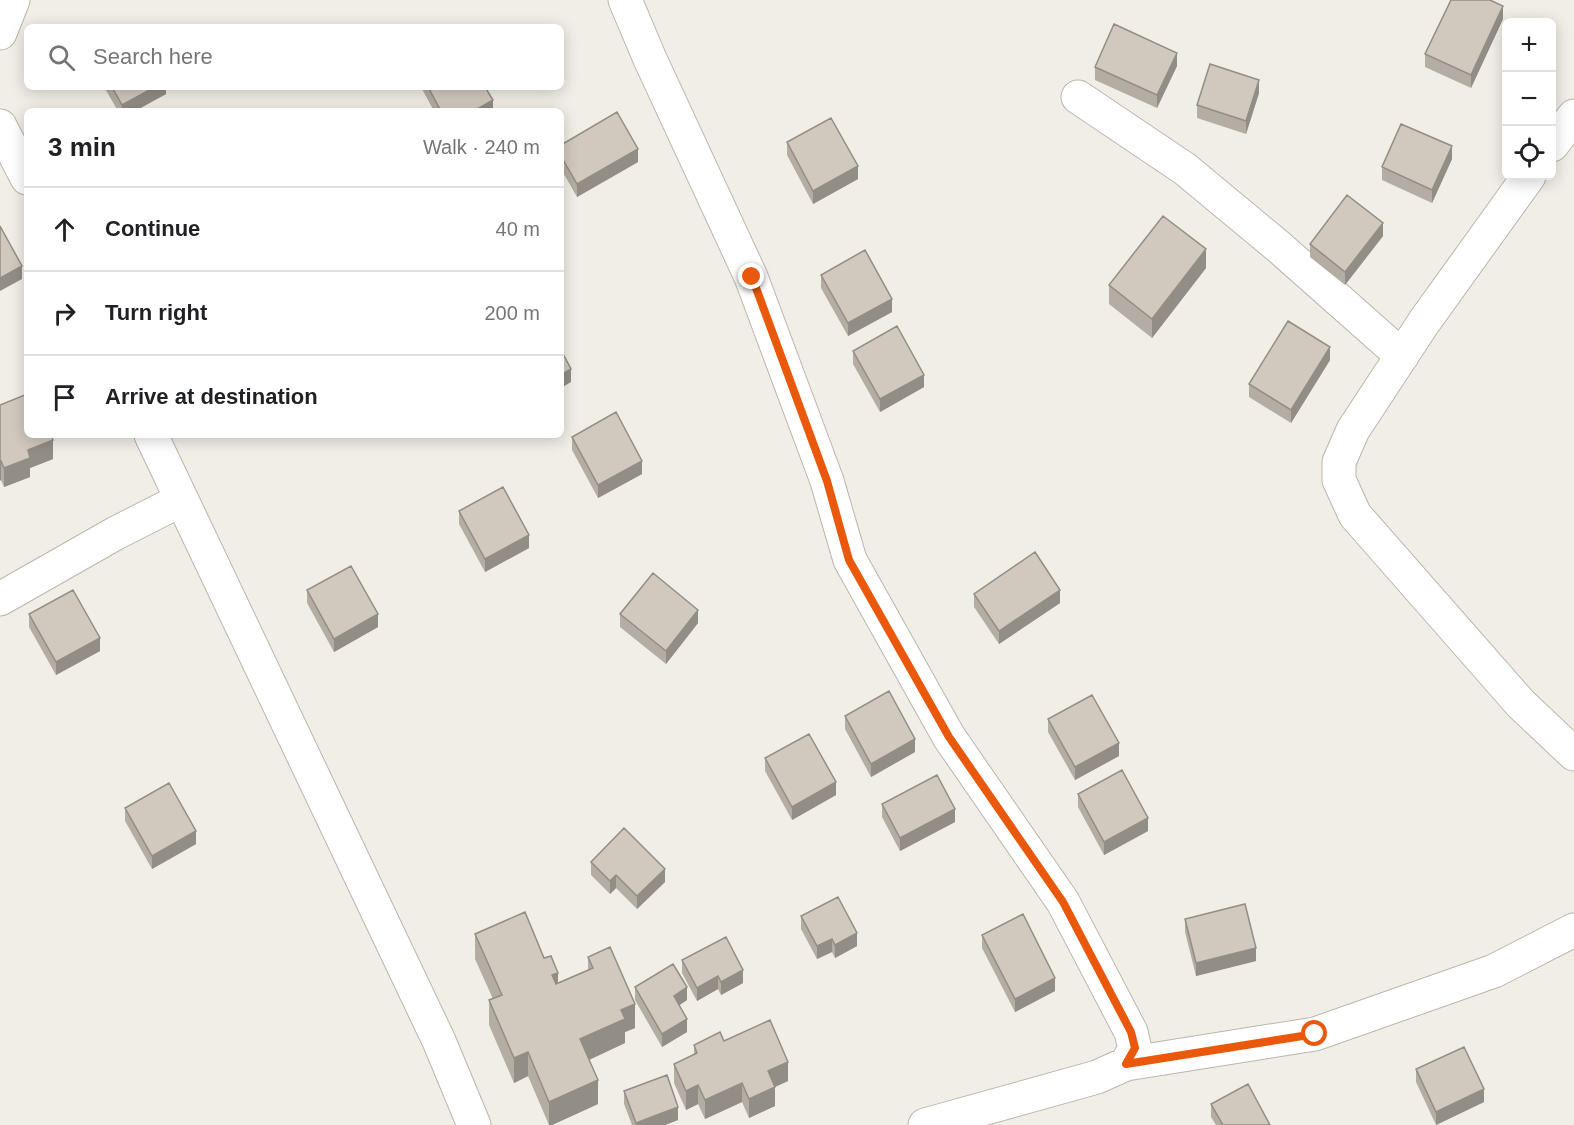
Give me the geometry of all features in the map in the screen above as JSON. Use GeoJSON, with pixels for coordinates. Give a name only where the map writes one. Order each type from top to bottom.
{"type":"FeatureCollection","features":[{"type":"Feature","properties":{"kind":"street"},"geometry":{"type":"LineString","coordinates":[[0,33],[13,0]]}},
{"type":"Feature","properties":{"kind":"street"},"geometry":{"type":"LineString","coordinates":[[625,0],[752,277],[827,481],[849,560],[949,737],[1063,902],[1131,1032],[1135,1048],[1126,1064]]}},
{"type":"Feature","properties":{"kind":"street"},"geometry":{"type":"LineString","coordinates":[[1078,97],[1185,170],[1279,247],[1402,356]]}},
{"type":"Feature","properties":{"kind":"street"},"geometry":{"type":"LineString","coordinates":[[1556,139],[1574,116]]}},
{"type":"Feature","properties":{"kind":"street"},"geometry":{"type":"LineString","coordinates":[[0,126],[24,172]]}},
{"type":"Feature","properties":{"kind":"street"},"geometry":{"type":"LineString","coordinates":[[1526,180],[1402,356],[1353,430],[1339,462],[1340,480],[1355,515],[1521,704],[1574,754]]}},
{"type":"Feature","properties":{"kind":"street"},"geometry":{"type":"LineString","coordinates":[[153,438],[439,1041],[474,1125]]}},
{"type":"Feature","properties":{"kind":"street"},"geometry":{"type":"LineString","coordinates":[[0,599],[116,533],[181,500]]}},
{"type":"Feature","properties":{"kind":"street"},"geometry":{"type":"LineString","coordinates":[[925,1125],[1096,1077],[1126,1064],[1315,1034],[1494,971],[1574,930]]}},
{"type":"Feature","properties":{"kind":"building"},"geometry":{"type":"Polygon","coordinates":[[[1451,0],[1490,0],[1503,6],[1471,75],[1425,54],[1451,0]]]}},
{"type":"Feature","properties":{"kind":"building"},"geometry":{"type":"Polygon","coordinates":[[[1114,24],[1177,53],[1157,95],[1095,67],[1114,24]]]}},
{"type":"Feature","properties":{"kind":"building"},"geometry":{"type":"Polygon","coordinates":[[[1210,64],[1259,80],[1246,121],[1197,105],[1210,64]]]}},
{"type":"Feature","properties":{"kind":"building"},"geometry":{"type":"Polygon","coordinates":[[[114,90],[150,90],[122,105],[114,90]]]}},
{"type":"Feature","properties":{"kind":"building"},"geometry":{"type":"Polygon","coordinates":[[[430,90],[487,90],[493,100],[479,108],[439,108],[430,90]]]}},
{"type":"Feature","properties":{"kind":"building"},"geometry":{"type":"Polygon","coordinates":[[[617,112],[638,149],[577,184],[564,161],[564,143],[617,112]]]}},
{"type":"Feature","properties":{"kind":"building"},"geometry":{"type":"Polygon","coordinates":[[[831,118],[858,166],[813,191],[787,142],[831,118]]]}},
{"type":"Feature","properties":{"kind":"building"},"geometry":{"type":"Polygon","coordinates":[[[1401,124],[1452,146],[1432,190],[1382,167],[1401,124]]]}},
{"type":"Feature","properties":{"kind":"building"},"geometry":{"type":"Polygon","coordinates":[[[1347,195],[1383,223],[1345,272],[1310,244],[1347,195]]]}},
{"type":"Feature","properties":{"kind":"building"},"geometry":{"type":"Polygon","coordinates":[[[1163,216],[1206,249],[1152,319],[1109,285],[1163,216]]]}},
{"type":"Feature","properties":{"kind":"building"},"geometry":{"type":"Polygon","coordinates":[[[0,226],[22,266],[0,278],[0,226]]]}},
{"type":"Feature","properties":{"kind":"building"},"geometry":{"type":"Polygon","coordinates":[[[865,250],[892,299],[848,323],[821,275],[865,250]]]}},
{"type":"Feature","properties":{"kind":"building"},"geometry":{"type":"Polygon","coordinates":[[[1288,321],[1330,347],[1291,410],[1249,384],[1288,321]]]}},
{"type":"Feature","properties":{"kind":"building"},"geometry":{"type":"Polygon","coordinates":[[[897,326],[924,375],[880,399],[853,351],[897,326]]]}},
{"type":"Feature","properties":{"kind":"building"},"geometry":{"type":"Polygon","coordinates":[[[564,356],[571,369],[564,373],[564,356]]]}},
{"type":"Feature","properties":{"kind":"building"},"geometry":{"type":"Polygon","coordinates":[[[24,395],[24,438],[52,438],[53,440],[28,450],[30,458],[4,468],[0,462],[0,405],[24,395]]]}},
{"type":"Feature","properties":{"kind":"building"},"geometry":{"type":"Polygon","coordinates":[[[616,412],[642,461],[598,485],[572,437],[616,412]]]}},
{"type":"Feature","properties":{"kind":"building"},"geometry":{"type":"Polygon","coordinates":[[[503,487],[529,535],[485,559],[459,511],[503,487]]]}},
{"type":"Feature","properties":{"kind":"building"},"geometry":{"type":"Polygon","coordinates":[[[1035,552],[1060,590],[999,631],[974,594],[1035,552]]]}},
{"type":"Feature","properties":{"kind":"building"},"geometry":{"type":"Polygon","coordinates":[[[351,566],[378,614],[334,639],[307,590],[351,566]]]}},
{"type":"Feature","properties":{"kind":"building"},"geometry":{"type":"Polygon","coordinates":[[[653,573],[698,610],[666,651],[620,614],[653,573]]]}},
{"type":"Feature","properties":{"kind":"building"},"geometry":{"type":"Polygon","coordinates":[[[73,590],[100,638],[56,662],[29,614],[73,590]]]}},
{"type":"Feature","properties":{"kind":"building"},"geometry":{"type":"Polygon","coordinates":[[[889,691],[915,739],[871,764],[845,716],[889,691]]]}},
{"type":"Feature","properties":{"kind":"building"},"geometry":{"type":"Polygon","coordinates":[[[1092,695],[1119,743],[1075,767],[1048,719],[1092,695]]]}},
{"type":"Feature","properties":{"kind":"building"},"geometry":{"type":"Polygon","coordinates":[[[809,734],[836,782],[792,807],[765,758],[809,734]]]}},
{"type":"Feature","properties":{"kind":"building"},"geometry":{"type":"Polygon","coordinates":[[[1122,770],[1148,818],[1104,842],[1078,794],[1122,770]]]}},
{"type":"Feature","properties":{"kind":"building"},"geometry":{"type":"Polygon","coordinates":[[[937,775],[955,809],[900,838],[882,804],[937,775]]]}},
{"type":"Feature","properties":{"kind":"building"},"geometry":{"type":"Polygon","coordinates":[[[169,783],[196,831],[152,856],[125,808],[169,783]]]}},
{"type":"Feature","properties":{"kind":"building"},"geometry":{"type":"Polygon","coordinates":[[[624,828],[665,869],[637,896],[616,875],[610,881],[591,862],[624,828]]]}},
{"type":"Feature","properties":{"kind":"building"},"geometry":{"type":"Polygon","coordinates":[[[838,897],[857,933],[835,945],[832,939],[817,946],[801,916],[838,897]]]}},
{"type":"Feature","properties":{"kind":"building"},"geometry":{"type":"Polygon","coordinates":[[[1245,904],[1256,948],[1196,963],[1185,919],[1245,904]]]}},
{"type":"Feature","properties":{"kind":"building"},"geometry":{"type":"Polygon","coordinates":[[[525,912],[544,958],[551,956],[558,973],[552,975],[556,984],[593,968],[588,957],[610,947],[635,1004],[621,1010],[625,1019],[580,1039],[598,1080],[549,1102],[528,1052],[514,1058],[489,1000],[502,995],[475,934],[525,912]]]}},
{"type":"Feature","properties":{"kind":"building"},"geometry":{"type":"Polygon","coordinates":[[[1023,914],[1055,978],[1015,999],[982,935],[1023,914]]]}},
{"type":"Feature","properties":{"kind":"building"},"geometry":{"type":"Polygon","coordinates":[[[726,937],[743,970],[721,982],[718,976],[697,988],[682,960],[726,937]]]}},
{"type":"Feature","properties":{"kind":"building"},"geometry":{"type":"Polygon","coordinates":[[[673,964],[687,987],[674,996],[687,1019],[662,1034],[635,987],[673,964]]]}},
{"type":"Feature","properties":{"kind":"building"},"geometry":{"type":"Polygon","coordinates":[[[770,1020],[788,1062],[768,1071],[775,1087],[749,1099],[742,1083],[705,1100],[698,1085],[686,1091],[674,1064],[697,1053],[694,1045],[720,1032],[724,1041],[770,1020]]]}},
{"type":"Feature","properties":{"kind":"building"},"geometry":{"type":"Polygon","coordinates":[[[1464,1047],[1484,1089],[1436,1112],[1416,1069],[1464,1047]]]}},
{"type":"Feature","properties":{"kind":"building"},"geometry":{"type":"Polygon","coordinates":[[[667,1075],[678,1107],[636,1123],[624,1091],[667,1075]]]}},
{"type":"Feature","properties":{"kind":"building"},"geometry":{"type":"Polygon","coordinates":[[[1248,1084],[1270,1125],[1223,1125],[1211,1104],[1248,1084]]]}},
{"type":"Feature","properties":{"kind":"route"},"geometry":{"type":"LineString","coordinates":[[752,277],[827,481],[849,560],[949,737],[1063,902],[1131,1032],[1135,1048],[1126,1064],[1315,1034]]}}]}
